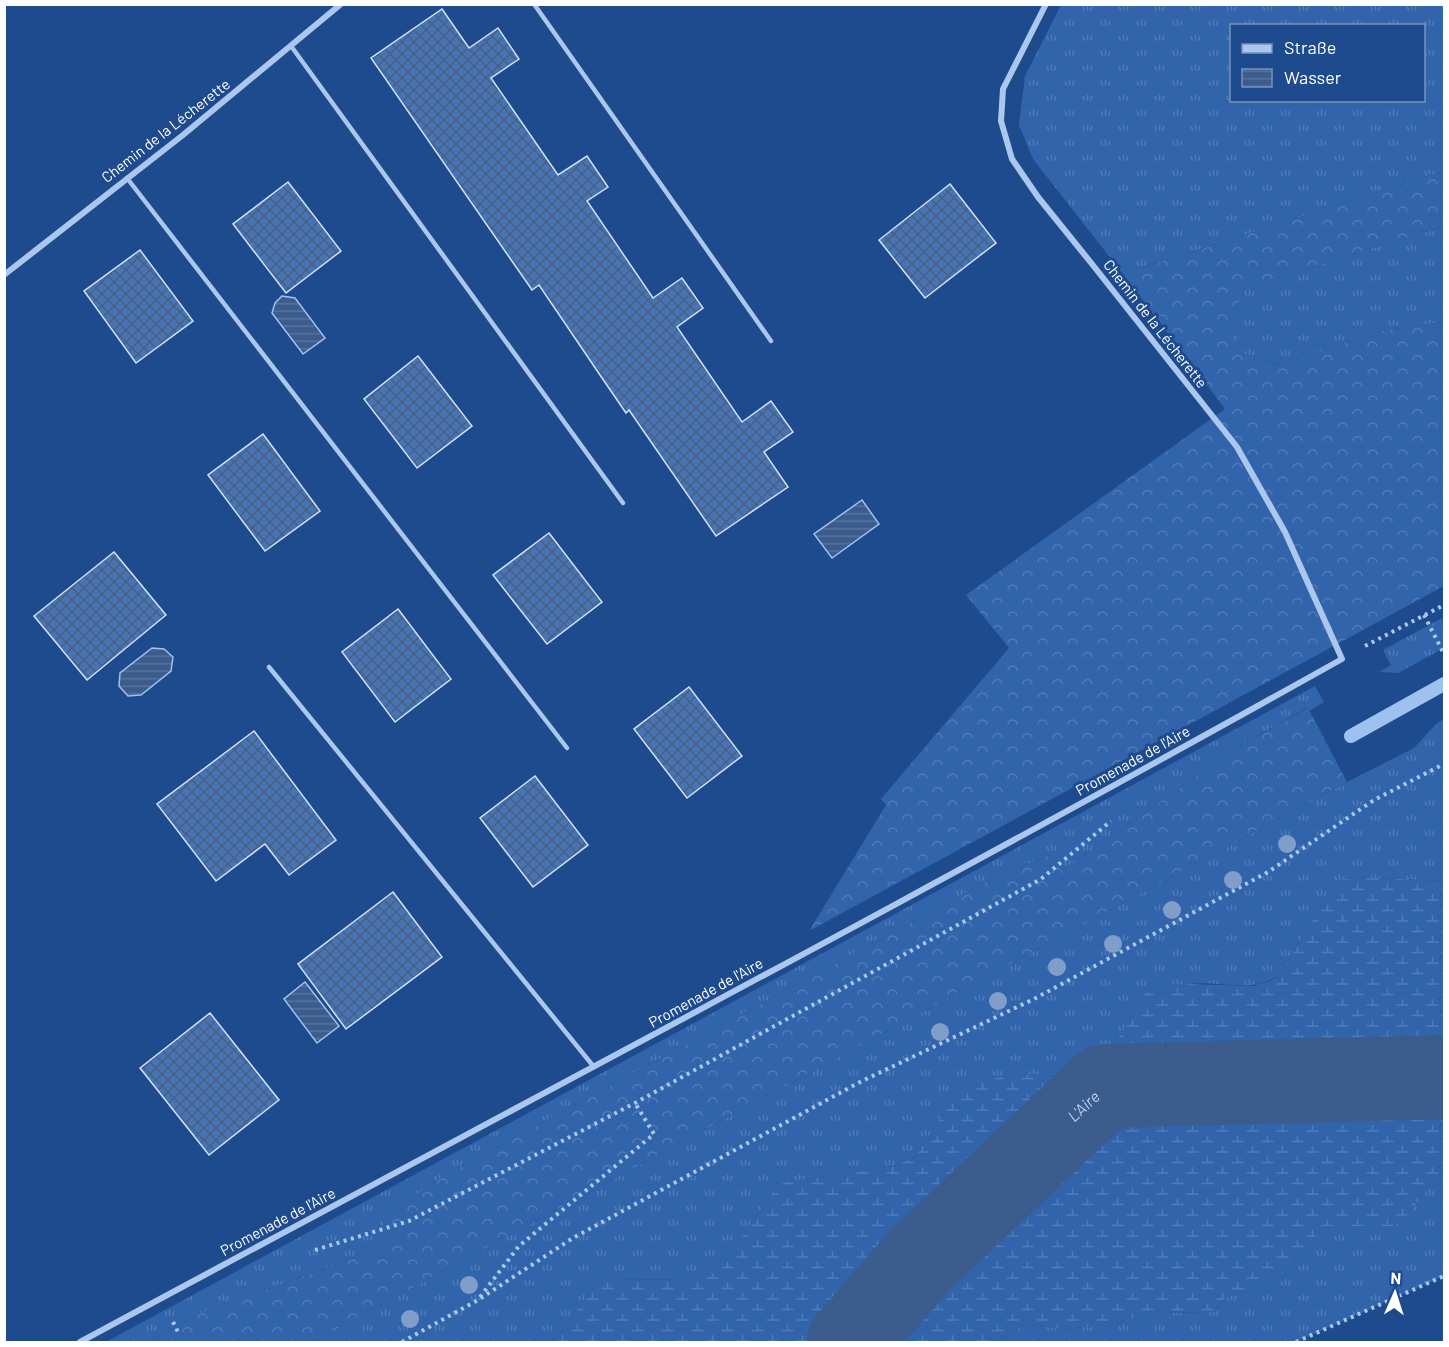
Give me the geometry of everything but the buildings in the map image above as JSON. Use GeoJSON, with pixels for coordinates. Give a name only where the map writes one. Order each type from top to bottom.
{"type":"FeatureCollection","features":[{"type":"Feature","properties":{"kind":"street","name":"Chemin de la Lécherette"},"geometry":{"type":"LineString","coordinates":[[4,275],[183,135],[341,4]]}},
{"type":"Feature","properties":{"kind":"street","name":"Chemin de la Lécherette"},"geometry":{"type":"LineString","coordinates":[[1046,4],[1003,89],[1001,122],[1012,159],[1038,197],[1236,447],[1285,532],[1342,659]]}},
{"type":"Feature","properties":{"kind":"street","name":"Promenade de l'Aire"},"geometry":{"type":"LineString","coordinates":[[80,1342],[594,1067],[1234,720],[1342,659]]}},
{"type":"Feature","properties":{"kind":"lane"},"geometry":{"type":"LineString","coordinates":[[534,4],[771,341]]}},
{"type":"Feature","properties":{"kind":"lane"},"geometry":{"type":"LineString","coordinates":[[291,46],[623,503]]}},
{"type":"Feature","properties":{"kind":"lane"},"geometry":{"type":"LineString","coordinates":[[128,178],[567,748]]}},
{"type":"Feature","properties":{"kind":"lane"},"geometry":{"type":"LineString","coordinates":[[269,667],[594,1067]]}},
{"type":"Feature","properties":{"kind":"path"},"geometry":{"type":"LineString","coordinates":[[1342,659],[1444,605]]}},
{"type":"Feature","properties":{"kind":"path"},"geometry":{"type":"LineString","coordinates":[[1424,615],[1444,654]]}},
{"type":"Feature","properties":{"kind":"path"},"geometry":{"type":"LineString","coordinates":[[402,1342],[478,1300],[573,1238],[860,1082],[1034,999],[1268,872],[1374,800],[1444,764]]}},
{"type":"Feature","properties":{"kind":"path"},"geometry":{"type":"LineString","coordinates":[[409,1221],[635,1103],[1041,879],[1111,821]]}},
{"type":"Feature","properties":{"kind":"path"},"geometry":{"type":"LineString","coordinates":[[478,1300],[519,1246],[654,1134],[635,1103]]}},
{"type":"Feature","properties":{"kind":"path"},"geometry":{"type":"LineString","coordinates":[[1296,1342],[1444,1276]]}},
{"type":"Feature","properties":{"kind":"green space"},"geometry":{"type":"Polygon","coordinates":[[[1061,5],[1444,5],[1444,171],[1123,274],[1033,159],[1019,125],[1025,76],[1061,5]]]}},
{"type":"Feature","properties":{"kind":"green space"},"geometry":{"type":"Polygon","coordinates":[[[1444,171],[1444,226],[1245,288],[1231,321],[1234,350],[1283,366],[1373,332],[1444,322],[1444,586],[809,931],[886,805],[881,799],[1009,648],[966,595],[1225,409],[1123,274],[1444,171]]]}},
{"type":"Feature","properties":{"kind":"green space"},"geometry":{"type":"Polygon","coordinates":[[[1444,226],[1444,322],[1373,332],[1284,366],[1233,350],[1231,321],[1245,288],[1444,226]]]}},
{"type":"Feature","properties":{"kind":"green space"},"geometry":{"type":"Polygon","coordinates":[[[1444,617],[1444,648],[1398,673],[1379,672],[1391,665],[1383,650],[1444,617]]]}},
{"type":"Feature","properties":{"kind":"green space"},"geometry":{"type":"Polygon","coordinates":[[[1315,686],[1324,702],[1309,711],[1307,708],[1241,745],[1062,871],[1050,855],[991,879],[440,1178],[382,1219],[393,1244],[201,1313],[147,1342],[106,1342],[1315,686]]]}},
{"type":"Feature","properties":{"kind":"green space"},"geometry":{"type":"Polygon","coordinates":[[[1308,708],[1347,782],[312,1342],[147,1342],[201,1313],[393,1244],[382,1219],[440,1178],[991,879],[1050,855],[1062,871],[1241,745],[1308,708]]]}},
{"type":"Feature","properties":{"kind":"green space"},"geometry":{"type":"Polygon","coordinates":[[[1444,719],[1444,881],[1355,877],[1340,880],[1327,897],[1280,974],[1258,984],[1189,984],[1143,996],[1107,1058],[1085,1073],[1066,1076],[1017,1074],[955,1096],[915,1157],[894,1166],[785,1182],[776,1187],[721,1268],[702,1280],[599,1279],[554,1342],[312,1342],[1347,782],[1414,748],[1436,724],[1444,719]]]}},
{"type":"Feature","properties":{"kind":"green space"},"geometry":{"type":"Polygon","coordinates":[[[1355,877],[1444,881],[1444,1172],[1433,1180],[1409,1214],[1393,1226],[1324,1226],[1280,1276],[1225,1298],[1214,1312],[1155,1313],[1107,1325],[1061,1329],[1027,1323],[999,1342],[554,1342],[599,1279],[702,1280],[721,1268],[776,1187],[785,1182],[894,1166],[915,1157],[955,1096],[984,1081],[1017,1074],[1066,1076],[1085,1073],[1107,1057],[1143,996],[1157,985],[1253,986],[1270,981],[1280,974],[1327,897],[1340,880],[1355,877]]]}},
{"type":"Feature","properties":{"kind":"green space"},"geometry":{"type":"Polygon","coordinates":[[[1444,1172],[1444,1276],[1296,1342],[999,1342],[1027,1323],[1061,1329],[1107,1325],[1155,1313],[1214,1312],[1225,1298],[1280,1276],[1324,1226],[1393,1226],[1409,1214],[1433,1180],[1444,1172]]]}},
{"type":"Feature","properties":{"kind":"water"},"geometry":{"type":"Polygon","coordinates":[[[282,296],[295,298],[325,338],[303,354],[272,313],[275,303],[282,296]]]}},
{"type":"Feature","properties":{"kind":"water"},"geometry":{"type":"Polygon","coordinates":[[[862,500],[879,524],[832,558],[814,534],[862,500]]]}},
{"type":"Feature","properties":{"kind":"water"},"geometry":{"type":"Polygon","coordinates":[[[152,648],[164,649],[173,657],[171,671],[141,695],[128,696],[119,686],[120,673],[152,648]]]}},
{"type":"Feature","properties":{"kind":"water"},"geometry":{"type":"Polygon","coordinates":[[[305,982],[339,1026],[317,1043],[284,999],[305,982]]]}},
{"type":"Feature","properties":{"kind":"waterway"},"geometry":{"type":"LineString","coordinates":[[1351,736],[1444,684]]}},
{"type":"Feature","properties":{"kind":"waterway","name":"L'Aire"},"geometry":{"type":"LineString","coordinates":[[849,1342],[922,1258],[1105,1086],[1444,1077]]}}]}
